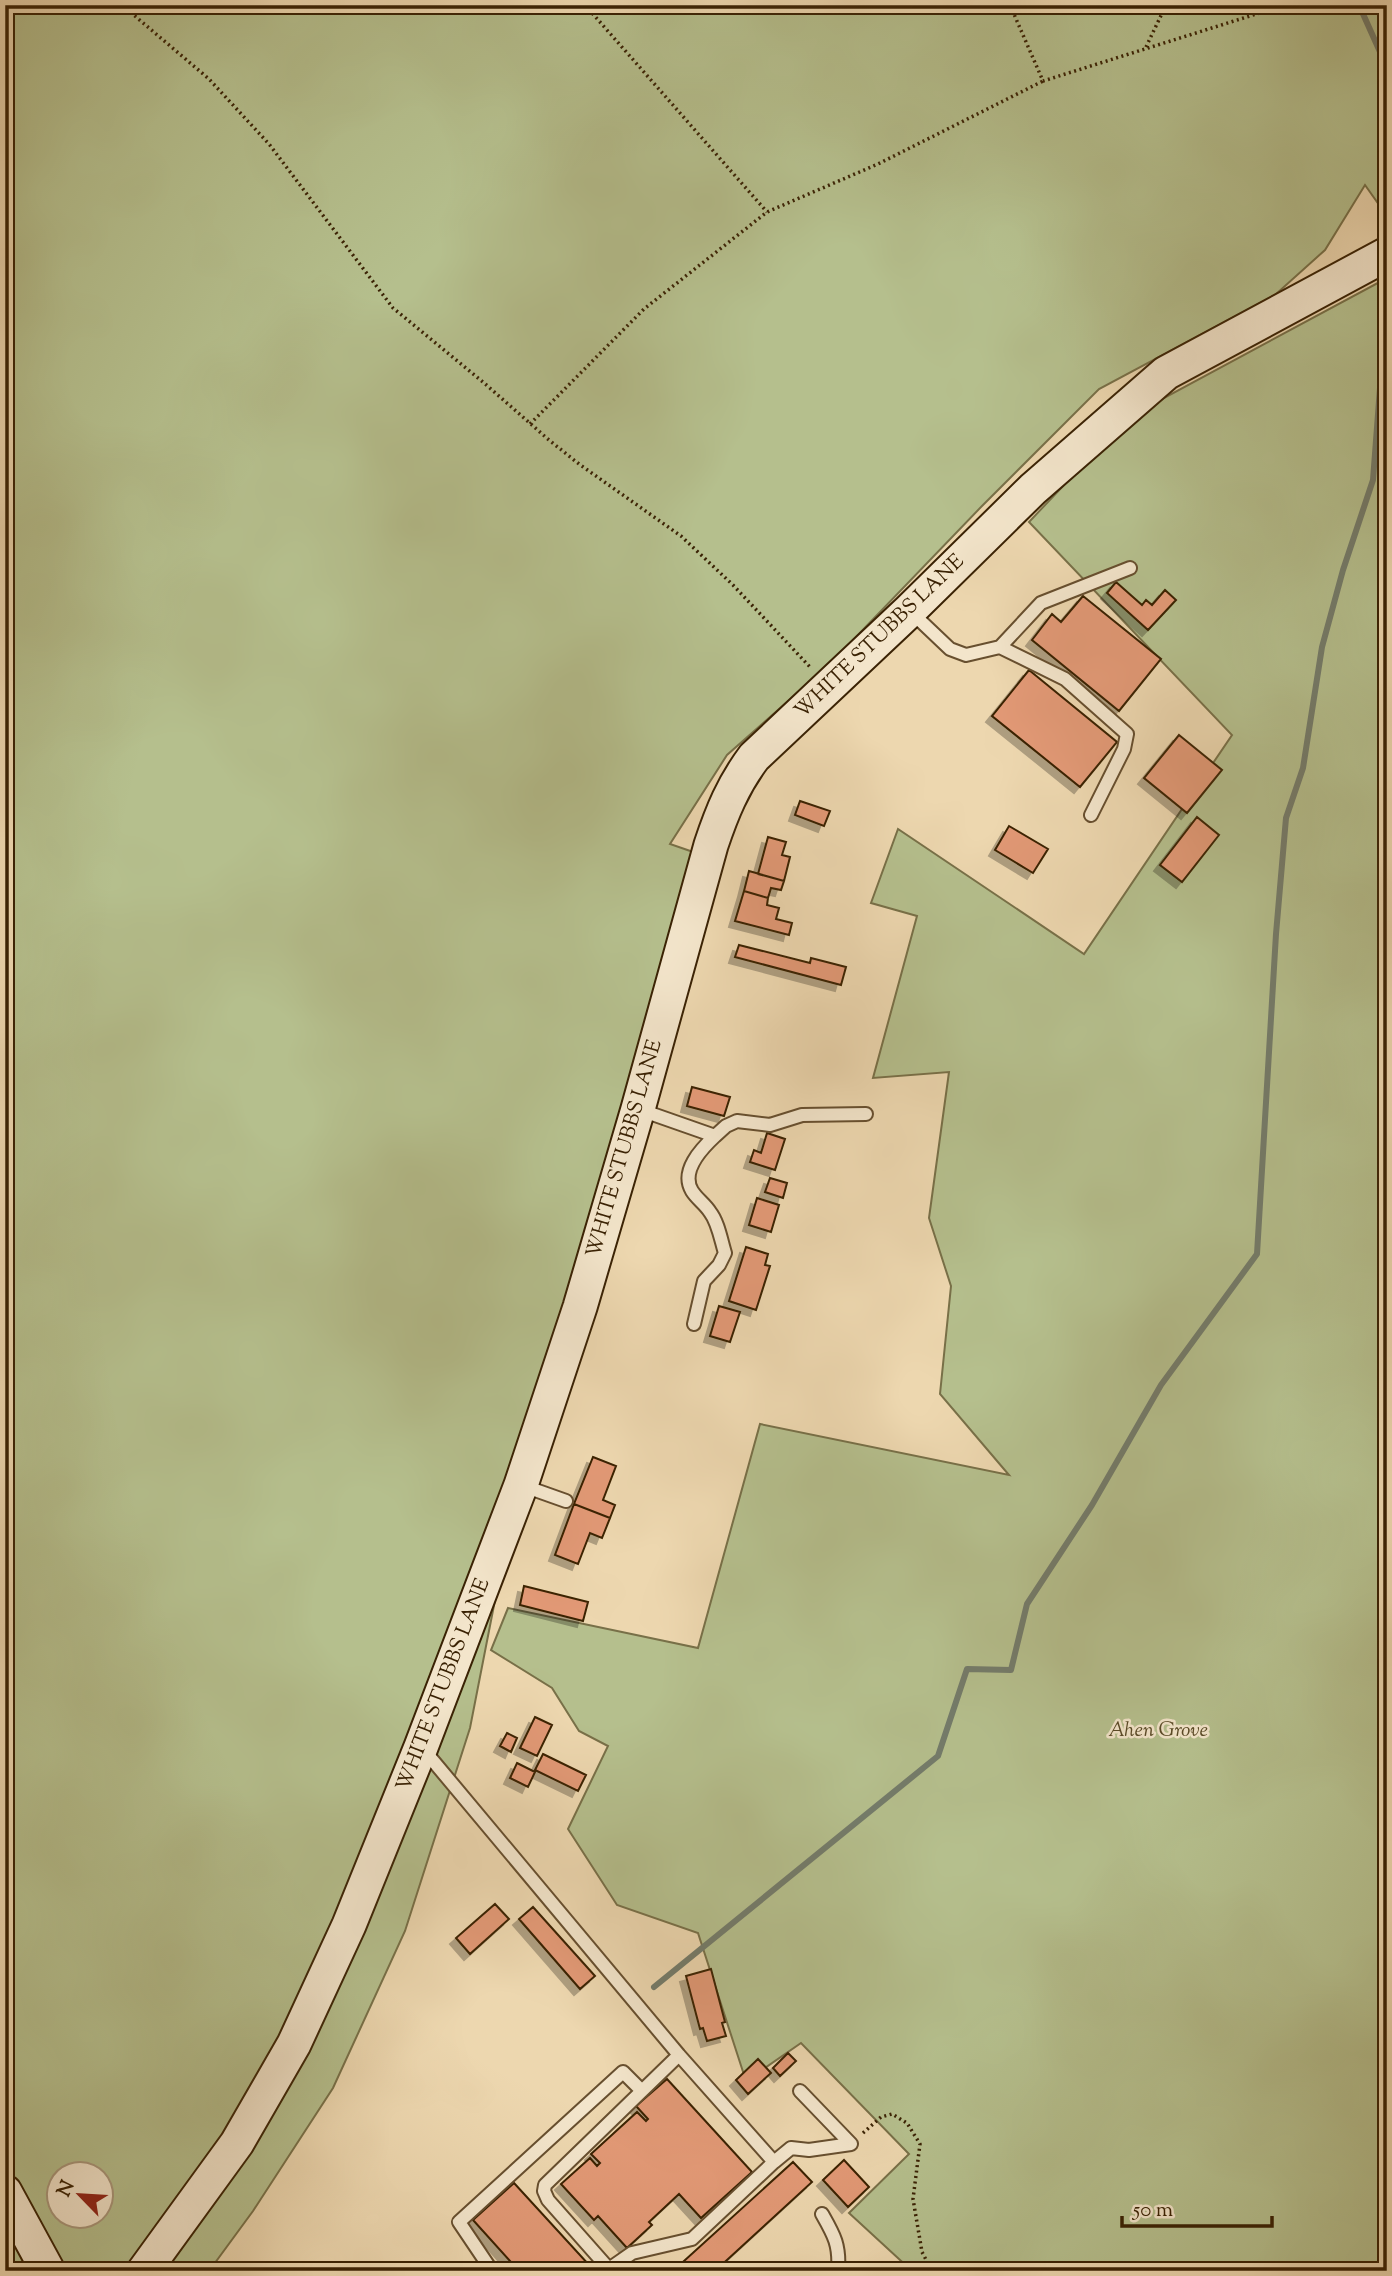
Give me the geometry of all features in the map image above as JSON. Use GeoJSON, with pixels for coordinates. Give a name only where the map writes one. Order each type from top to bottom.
{"type":"FeatureCollection","features":[{"type":"Feature","properties":{"kind":"street","name":"WHITE STUBBS LANE"},"geometry":{"type":"LineString","coordinates":[[144,2271],[237,2143],[294,2044],[349,1925],[421,1747],[521,1485],[580,1307],[711,845],[724,807],[738,779],[754,757],[1033,489],[1166,373],[1387,254]]}},
{"type":"Feature","properties":{"kind":"street"},"geometry":{"type":"LineString","coordinates":[[5,2192],[48,2271]]}},
{"type":"Feature","properties":{"kind":"lane"},"geometry":{"type":"LineString","coordinates":[[909,611],[950,649],[966,655],[1000,647],[1041,604],[1130,568]]}},
{"type":"Feature","properties":{"kind":"lane"},"geometry":{"type":"LineString","coordinates":[[1000,647],[1065,679],[1127,734],[1124,748],[1091,816]]}},
{"type":"Feature","properties":{"kind":"lane"},"geometry":{"type":"LineString","coordinates":[[638,1109],[715,1136]]}},
{"type":"Feature","properties":{"kind":"lane"},"geometry":{"type":"LineString","coordinates":[[694,1324],[704,1281],[719,1265],[725,1253],[712,1214],[689,1185],[689,1170],[702,1148],[726,1126],[737,1121],[771,1125],[802,1115],[866,1114]]}},
{"type":"Feature","properties":{"kind":"lane"},"geometry":{"type":"LineString","coordinates":[[521,1485],[566,1501]]}},
{"type":"Feature","properties":{"kind":"lane"},"geometry":{"type":"LineString","coordinates":[[421,1747],[679,2055],[774,2162]]}},
{"type":"Feature","properties":{"kind":"lane"},"geometry":{"type":"LineString","coordinates":[[679,2055],[549,2180],[544,2192],[548,2200],[609,2269],[632,2253],[692,2239],[790,2148],[809,2150],[851,2144]]}},
{"type":"Feature","properties":{"kind":"lane"},"geometry":{"type":"LineString","coordinates":[[492,2271],[459,2222],[624,2072],[642,2091]]}},
{"type":"Feature","properties":{"kind":"lane"},"geometry":{"type":"LineString","coordinates":[[800,2091],[851,2144]]}},
{"type":"Feature","properties":{"kind":"lane"},"geometry":{"type":"LineString","coordinates":[[822,2214],[836,2238],[838,2271]]}},
{"type":"Feature","properties":{"kind":"path"},"geometry":{"type":"LineString","coordinates":[[122,5],[209,79],[269,144],[393,308],[579,464],[681,536],[733,585],[828,687]]}},
{"type":"Feature","properties":{"kind":"path"},"geometry":{"type":"LineString","coordinates":[[584,5],[767,212]]}},
{"type":"Feature","properties":{"kind":"path"},"geometry":{"type":"LineString","coordinates":[[1010,5],[1043,81]]}},
{"type":"Feature","properties":{"kind":"path"},"geometry":{"type":"LineString","coordinates":[[1145,49],[1166,5]]}},
{"type":"Feature","properties":{"kind":"path"},"geometry":{"type":"LineString","coordinates":[[530,424],[644,309],[767,212],[878,164],[1043,81],[1285,5]]}},
{"type":"Feature","properties":{"kind":"path"},"geometry":{"type":"LineString","coordinates":[[851,2144],[881,2117],[892,2114],[907,2123],[920,2144],[913,2199],[922,2252],[932,2271]]}},
{"type":"Feature","properties":{"kind":"green space"},"geometry":{"type":"Polygon","coordinates":[[[5,5],[1387,5],[1387,216],[1365,185],[1325,250],[1275,295],[1099,389],[830,664],[727,755],[670,844],[696,853],[543,1388],[346,1918],[246,2113],[128,2271],[58,2271],[5,2176],[5,5]]]}},
{"type":"Feature","properties":{"kind":"green space","name":"Ahen Grove"},"geometry":{"type":"Polygon","coordinates":[[[1387,278],[1387,2271],[912,2271],[849,2213],[909,2154],[801,2043],[746,2081],[698,1933],[617,1905],[568,1829],[608,1746],[579,1731],[552,1688],[491,1650],[508,1608],[698,1648],[760,1424],[1009,1475],[940,1394],[951,1286],[929,1218],[949,1072],[873,1078],[917,916],[871,903],[898,829],[1084,954],[1232,735],[1029,522],[1082,466],[1162,399],[1387,278]]]}},
{"type":"Feature","properties":{"kind":"green space"},"geometry":{"type":"Polygon","coordinates":[[[496,1595],[470,1728],[405,1931],[333,2088],[253,2211],[209,2271],[161,2271],[239,2160],[496,1595]]]}},
{"type":"Feature","properties":{"kind":"green space"},"geometry":{"type":"Polygon","coordinates":[[[5,2213],[37,2271],[5,2271],[5,2213]]]}},
{"type":"Feature","properties":{"kind":"building"},"geometry":{"type":"Polygon","coordinates":[[[1116,582],[1142,605],[1146,600],[1152,605],[1165,590],[1176,600],[1148,630],[1107,593],[1116,582]]]}},
{"type":"Feature","properties":{"kind":"building"},"geometry":{"type":"Polygon","coordinates":[[[1083,596],[1161,659],[1119,711],[1032,640],[1052,614],[1061,622],[1083,596]]]}},
{"type":"Feature","properties":{"kind":"building"},"geometry":{"type":"Polygon","coordinates":[[[1029,670],[1117,742],[1080,787],[992,716],[1029,670]]]}},
{"type":"Feature","properties":{"kind":"building"},"geometry":{"type":"Polygon","coordinates":[[[1179,735],[1222,770],[1187,813],[1144,778],[1179,735]]]}},
{"type":"Feature","properties":{"kind":"building"},"geometry":{"type":"Polygon","coordinates":[[[800,801],[830,811],[824,826],[795,815],[800,801]]]}},
{"type":"Feature","properties":{"kind":"building"},"geometry":{"type":"Polygon","coordinates":[[[1197,817],[1219,835],[1182,882],[1160,865],[1197,817]]]}},
{"type":"Feature","properties":{"kind":"building"},"geometry":{"type":"Polygon","coordinates":[[[1009,826],[1048,849],[1033,873],[995,850],[1009,826]]]}},
{"type":"Feature","properties":{"kind":"building"},"geometry":{"type":"Polygon","coordinates":[[[768,837],[786,842],[782,855],[790,857],[784,881],[758,874],[768,837]]]}},
{"type":"Feature","properties":{"kind":"building"},"geometry":{"type":"Polygon","coordinates":[[[749,871],[784,881],[781,890],[771,888],[768,898],[744,891],[749,871]]]}},
{"type":"Feature","properties":{"kind":"building"},"geometry":{"type":"Polygon","coordinates":[[[744,891],[768,898],[767,905],[779,908],[776,919],[792,923],[789,935],[735,921],[744,891]]]}},
{"type":"Feature","properties":{"kind":"building"},"geometry":{"type":"Polygon","coordinates":[[[739,945],[810,963],[811,958],[846,967],[841,985],[735,957],[739,945]]]}},
{"type":"Feature","properties":{"kind":"building"},"geometry":{"type":"Polygon","coordinates":[[[692,1087],[730,1097],[724,1116],[687,1106],[692,1087]]]}},
{"type":"Feature","properties":{"kind":"building"},"geometry":{"type":"Polygon","coordinates":[[[767,1133],[785,1139],[775,1170],[750,1162],[754,1150],[761,1153],[767,1133]]]}},
{"type":"Feature","properties":{"kind":"building"},"geometry":{"type":"Polygon","coordinates":[[[770,1178],[787,1183],[783,1198],[765,1192],[770,1178]]]}},
{"type":"Feature","properties":{"kind":"building"},"geometry":{"type":"Polygon","coordinates":[[[757,1198],[779,1205],[771,1232],[749,1225],[757,1198]]]}},
{"type":"Feature","properties":{"kind":"building"},"geometry":{"type":"Polygon","coordinates":[[[746,1247],[768,1254],[765,1265],[770,1266],[756,1310],[729,1301],[746,1247]]]}},
{"type":"Feature","properties":{"kind":"building"},"geometry":{"type":"Polygon","coordinates":[[[719,1306],[740,1312],[730,1342],[710,1336],[719,1306]]]}},
{"type":"Feature","properties":{"kind":"building"},"geometry":{"type":"Polygon","coordinates":[[[593,1457],[616,1466],[603,1500],[615,1505],[610,1518],[574,1504],[593,1457]]]}},
{"type":"Feature","properties":{"kind":"building"},"geometry":{"type":"Polygon","coordinates":[[[574,1504],[610,1518],[602,1538],[590,1533],[578,1564],[555,1555],[574,1504]]]}},
{"type":"Feature","properties":{"kind":"building"},"geometry":{"type":"Polygon","coordinates":[[[524,1586],[588,1602],[583,1621],[520,1605],[524,1586]]]}},
{"type":"Feature","properties":{"kind":"building"},"geometry":{"type":"Polygon","coordinates":[[[535,1717],[552,1725],[537,1756],[520,1748],[535,1717]]]}},
{"type":"Feature","properties":{"kind":"building"},"geometry":{"type":"Polygon","coordinates":[[[507,1733],[517,1738],[511,1752],[500,1746],[507,1733]]]}},
{"type":"Feature","properties":{"kind":"building"},"geometry":{"type":"Polygon","coordinates":[[[543,1754],[586,1775],[578,1791],[535,1770],[543,1754]]]}},
{"type":"Feature","properties":{"kind":"building"},"geometry":{"type":"Polygon","coordinates":[[[517,1763],[535,1772],[528,1787],[510,1778],[517,1763]]]}},
{"type":"Feature","properties":{"kind":"building"},"geometry":{"type":"Polygon","coordinates":[[[495,1904],[509,1919],[470,1954],[456,1938],[495,1904]]]}},
{"type":"Feature","properties":{"kind":"building"},"geometry":{"type":"Polygon","coordinates":[[[533,1907],[595,1976],[580,1989],[519,1919],[533,1907]]]}},
{"type":"Feature","properties":{"kind":"building"},"geometry":{"type":"Polygon","coordinates":[[[711,1969],[726,2036],[707,2041],[703,2028],[700,2029],[686,1976],[711,1969]]]}},
{"type":"Feature","properties":{"kind":"building"},"geometry":{"type":"Polygon","coordinates":[[[788,2053],[796,2061],[780,2076],[773,2068],[788,2053]]]}},
{"type":"Feature","properties":{"kind":"building"},"geometry":{"type":"Polygon","coordinates":[[[758,2059],[771,2073],[748,2094],[736,2080],[758,2059]]]}},
{"type":"Feature","properties":{"kind":"building"},"geometry":{"type":"Polygon","coordinates":[[[667,2079],[752,2172],[701,2218],[679,2194],[649,2222],[652,2225],[627,2248],[598,2216],[594,2220],[561,2184],[590,2158],[597,2166],[600,2163],[591,2154],[637,2112],[646,2121],[648,2119],[636,2106],[667,2079]]]}},
{"type":"Feature","properties":{"kind":"building"},"geometry":{"type":"Polygon","coordinates":[[[844,2160],[869,2187],[848,2207],[823,2180],[844,2160]]]}},
{"type":"Feature","properties":{"kind":"building"},"geometry":{"type":"Polygon","coordinates":[[[793,2162],[812,2182],[715,2271],[673,2271],[793,2162]]]}},
{"type":"Feature","properties":{"kind":"building"},"geometry":{"type":"Polygon","coordinates":[[[514,2183],[590,2266],[585,2271],[519,2271],[473,2220],[514,2183]]]}},
{"type":"Feature","properties":{"kind":"waterway"},"geometry":{"type":"LineString","coordinates":[[1359,5],[1381,54],[1382,247]]}},
{"type":"Feature","properties":{"kind":"waterway"},"geometry":{"type":"LineString","coordinates":[[654,1987],[938,1756],[967,1669],[1011,1670],[1027,1604],[1092,1505],[1161,1385],[1257,1254],[1276,934],[1286,818],[1303,768],[1322,647],[1343,570],[1373,480],[1386,309],[1384,268]]}}]}
